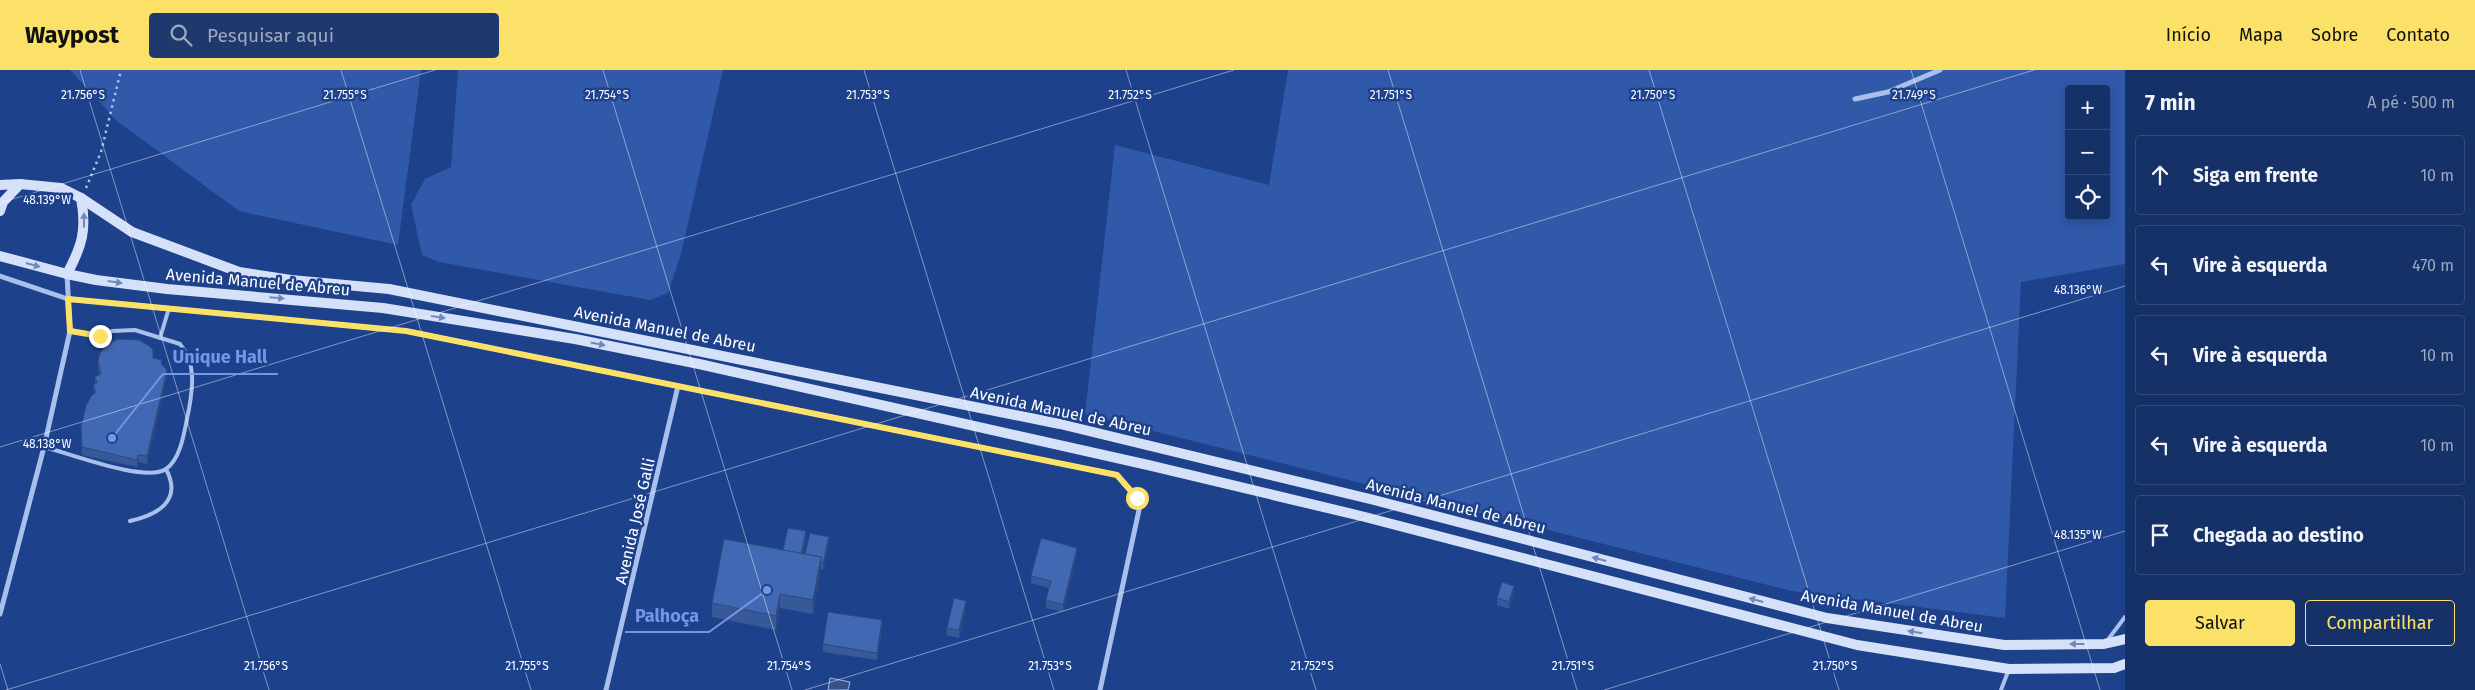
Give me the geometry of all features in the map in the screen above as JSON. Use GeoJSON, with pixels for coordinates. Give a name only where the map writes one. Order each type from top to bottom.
{"type":"FeatureCollection","features":[{"type":"Feature","properties":{"kind":"main road","name":"Avenida Manuel de Abreu"},"geometry":{"type":"LineString","coordinates":[[0,186],[20,184],[61,188],[82,198],[132,232],[239,272],[291,280],[389,289],[1060,424],[1374,500],[1827,618],[2004,645],[2104,644],[2125,639]]}},
{"type":"Feature","properties":{"kind":"main road"},"geometry":{"type":"LineString","coordinates":[[0,211],[3,202],[20,184]]}},
{"type":"Feature","properties":{"kind":"main road"},"geometry":{"type":"LineString","coordinates":[[67,274],[81,248],[84,211],[82,198]]}},
{"type":"Feature","properties":{"kind":"main road"},"geometry":{"type":"LineString","coordinates":[[0,247],[3,257]]}},
{"type":"Feature","properties":{"kind":"main road","name":"Avenida Manuel de Abreu"},"geometry":{"type":"LineString","coordinates":[[3,257],[67,274],[167,289],[383,308],[575,339],[699,364],[1139,463],[1365,517],[1857,645],[2009,669],[2114,668],[2125,664]]}},
{"type":"Feature","properties":{"kind":"street"},"geometry":{"type":"LineString","coordinates":[[1855,99],[1888,92],[1940,70]]}},
{"type":"Feature","properties":{"kind":"street"},"geometry":{"type":"LineString","coordinates":[[0,614],[44,446],[70,331],[67,274]]}},
{"type":"Feature","properties":{"kind":"street"},"geometry":{"type":"LineString","coordinates":[[0,276],[68,299],[406,331],[1117,475],[1137,498],[1139,510],[1100,690]]}},
{"type":"Feature","properties":{"kind":"street","name":"Avenida José Galli"},"geometry":{"type":"LineString","coordinates":[[606,690],[678,386]]}},
{"type":"Feature","properties":{"kind":"lane"},"geometry":{"type":"LineString","coordinates":[[160,338],[169,308]]}},
{"type":"Feature","properties":{"kind":"lane"},"geometry":{"type":"LineString","coordinates":[[44,446],[139,473],[153,474],[166,469],[177,454],[186,424],[192,393],[193,369],[180,344],[135,330],[116,330],[100,336],[70,331]]}},
{"type":"Feature","properties":{"kind":"lane"},"geometry":{"type":"LineString","coordinates":[[130,521],[145,518],[166,506],[170,495],[171,477],[166,469]]}},
{"type":"Feature","properties":{"kind":"lane"},"geometry":{"type":"LineString","coordinates":[[2104,644],[2125,617]]}},
{"type":"Feature","properties":{"kind":"lane"},"geometry":{"type":"LineString","coordinates":[[2001,690],[2009,669]]}},
{"type":"Feature","properties":{"kind":"path"},"geometry":{"type":"LineString","coordinates":[[82,198],[101,152],[121,70]]}},
{"type":"Feature","properties":{"kind":"shaded area"},"geometry":{"type":"Polygon","coordinates":[[[70,70],[421,70],[398,245],[239,211],[117,121],[70,70]]]}},
{"type":"Feature","properties":{"kind":"shaded area"},"geometry":{"type":"Polygon","coordinates":[[[458,70],[723,70],[681,254],[668,293],[650,300],[439,262],[422,255],[411,205],[425,179],[451,167],[458,70]]]}},
{"type":"Feature","properties":{"kind":"shaded area"},"geometry":{"type":"Polygon","coordinates":[[[1288,70],[2125,70],[2125,264],[2021,282],[2005,618],[1792,591],[1085,414],[1115,145],[1269,185],[1288,70]]]}},
{"type":"Feature","properties":{"kind":"shaded area"},"geometry":{"type":"Polygon","coordinates":[[[830,678],[850,682],[848,690],[828,690],[830,678]]]}},
{"type":"Feature","properties":{"kind":"building"},"geometry":{"type":"Polygon","coordinates":[[[118,339],[139,340],[149,346],[153,350],[153,358],[162,360],[161,364],[167,370],[147,456],[138,455],[137,460],[82,447],[81,427],[86,406],[91,396],[96,392],[93,385],[97,383],[95,377],[101,374],[98,361],[100,353],[109,343],[118,339]]]}},
{"type":"Feature","properties":{"kind":"building"},"geometry":{"type":"Polygon","coordinates":[[[788,528],[806,531],[801,554],[783,550],[788,528]]]}},
{"type":"Feature","properties":{"kind":"building"},"geometry":{"type":"Polygon","coordinates":[[[810,533],[829,537],[823,563],[821,562],[821,557],[805,554],[810,533]]]}},
{"type":"Feature","properties":{"kind":"building"},"geometry":{"type":"Polygon","coordinates":[[[1041,538],[1077,548],[1063,605],[1046,600],[1051,581],[1031,576],[1041,538]]]}},
{"type":"Feature","properties":{"kind":"building"},"geometry":{"type":"Polygon","coordinates":[[[724,539],[821,557],[813,600],[780,594],[776,616],[712,603],[724,539]]]}},
{"type":"Feature","properties":{"kind":"building"},"geometry":{"type":"Polygon","coordinates":[[[1502,582],[1514,586],[1509,602],[1497,598],[1502,582]]]}},
{"type":"Feature","properties":{"kind":"building"},"geometry":{"type":"Polygon","coordinates":[[[954,598],[966,601],[959,630],[947,628],[954,598]]]}},
{"type":"Feature","properties":{"kind":"building"},"geometry":{"type":"Polygon","coordinates":[[[828,612],[882,620],[877,653],[823,644],[828,612]]]}},
{"type":"Feature","properties":{"kind":"place","name":"Unique Hall"},"geometry":{"type":"Point","coordinates":[112,438]}},
{"type":"Feature","properties":{"kind":"place","name":"Palhoça"},"geometry":{"type":"Point","coordinates":[767,590]}},
{"type":"Feature","properties":{"kind":"route"},"geometry":{"type":"LineString","coordinates":[[100,336],[70,331],[68,299],[406,331],[1117,475],[1137,498]]}}]}
